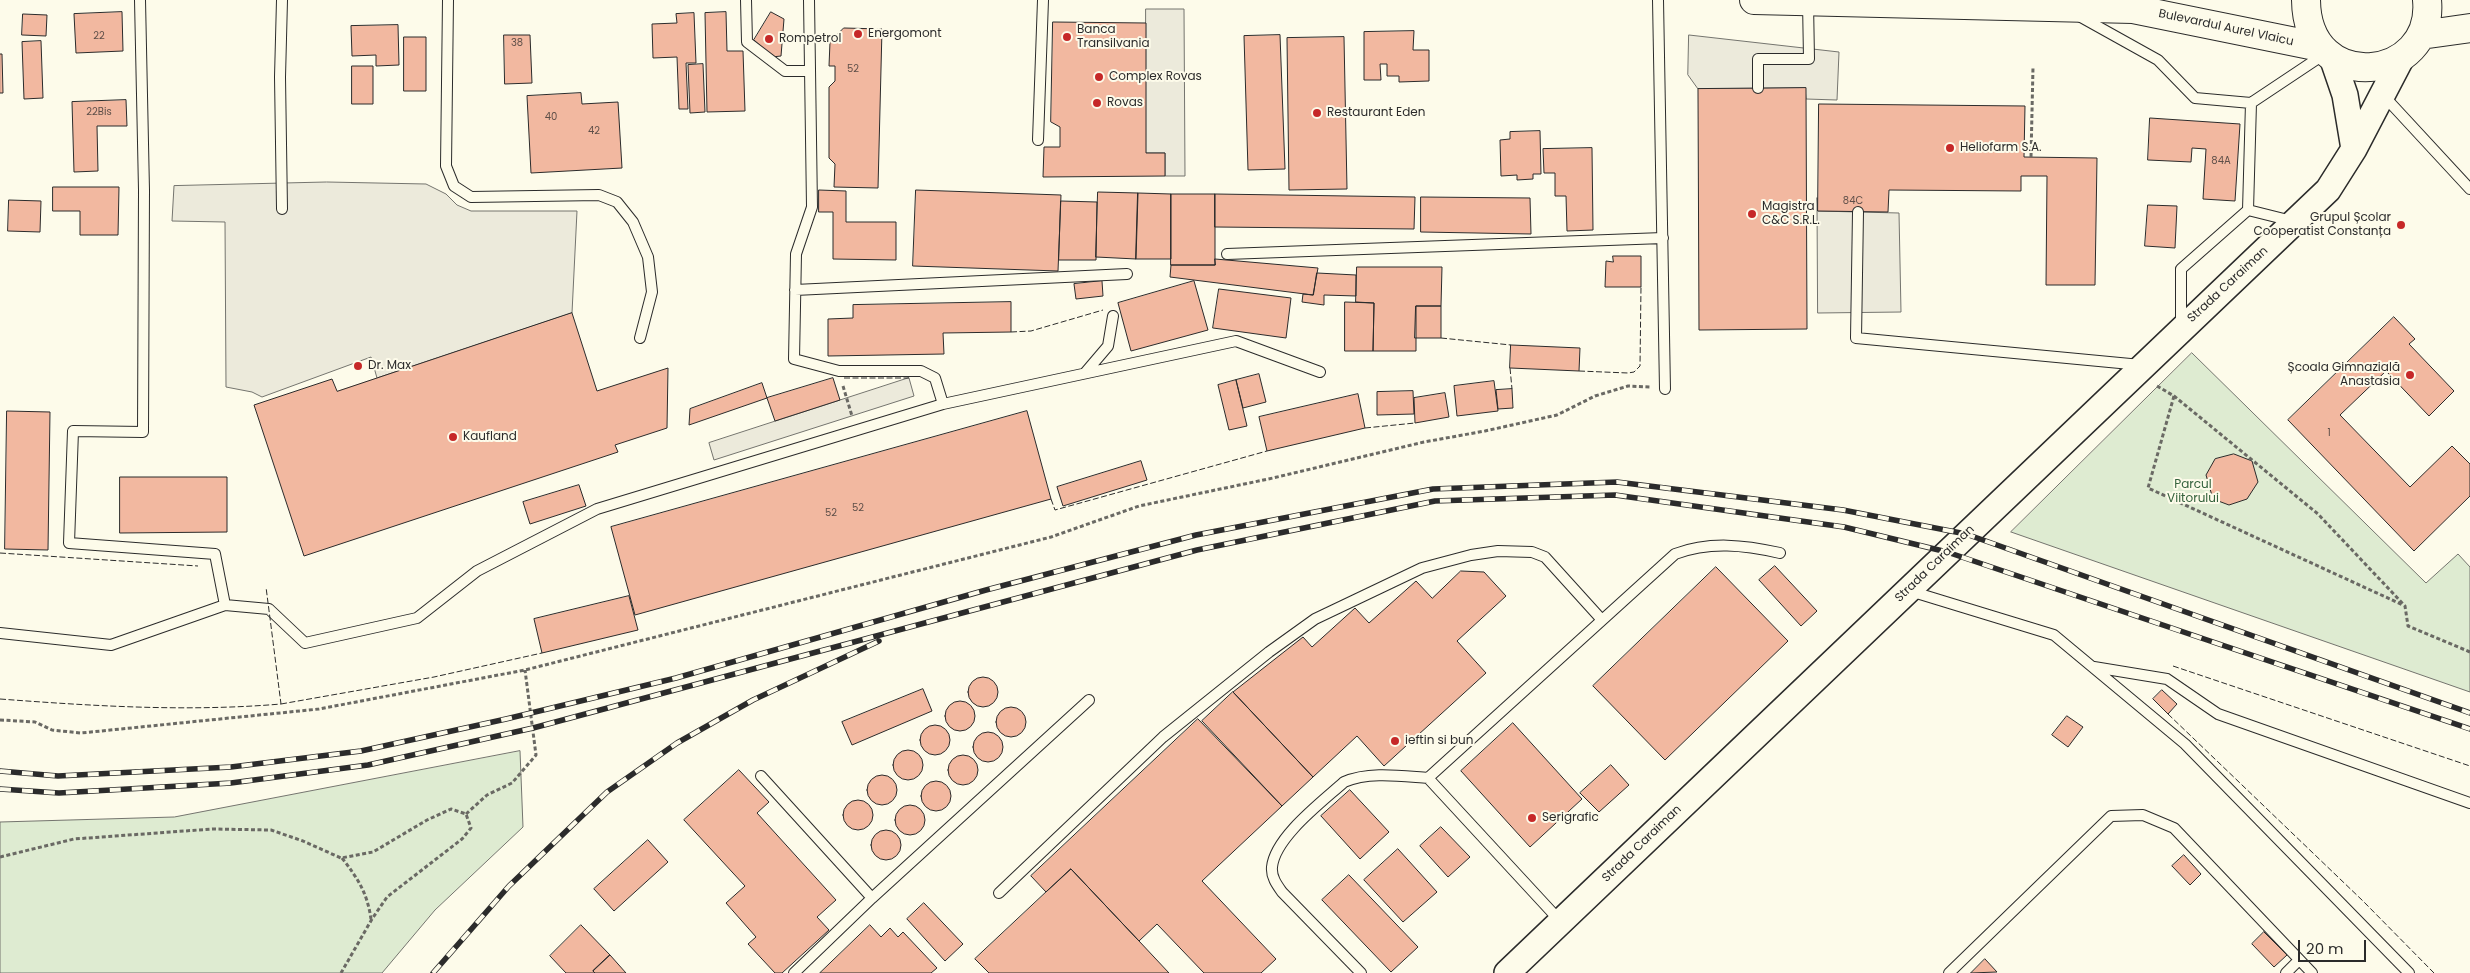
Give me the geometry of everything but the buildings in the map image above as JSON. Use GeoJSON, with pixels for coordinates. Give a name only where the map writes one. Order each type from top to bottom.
{"type":"FeatureCollection","features":[{"type":"Feature","properties":{"kind":"main road","name":"Bulevardul Aurel Vlaicu"},"geometry":{"type":"LineString","coordinates":[[1754,0],[2133,9],[2326,52],[2343,63],[2363,68],[2381,66],[2402,57]]}},
{"type":"Feature","properties":{"kind":"main road","name":"Bulevardul Aurel Vlaicu"},"geometry":{"type":"LineString","coordinates":[[2133,9],[2180,0]]}},
{"type":"Feature","properties":{"kind":"main road"},"geometry":{"type":"LineString","coordinates":[[2306,0],[2310,29],[2326,52]]}},
{"type":"Feature","properties":{"kind":"main road"},"geometry":{"type":"LineString","coordinates":[[2402,57],[2421,35],[2428,11],[2427,0]]}},
{"type":"Feature","properties":{"kind":"main road"},"geometry":{"type":"LineString","coordinates":[[2421,35],[2470,28]]}},
{"type":"Feature","properties":{"kind":"street"},"geometry":{"type":"LineString","coordinates":[[2326,52],[2345,95],[2354,149]]}},
{"type":"Feature","properties":{"kind":"street","name":"Strada Caraiman"},"geometry":{"type":"LineString","coordinates":[[1507,973],[2328,190],[2354,149],[2402,57]]}},
{"type":"Feature","properties":{"kind":"lane"},"geometry":{"type":"LineString","coordinates":[[140,0],[144,190],[143,432],[73,432],[69,543],[215,554],[225,605]]}},
{"type":"Feature","properties":{"kind":"lane"},"geometry":{"type":"LineString","coordinates":[[282,0],[280,77],[282,209]]}},
{"type":"Feature","properties":{"kind":"lane"},"geometry":{"type":"LineString","coordinates":[[448,0],[446,166],[454,186],[471,197],[599,195],[617,202],[633,222],[648,257],[652,292],[640,338]]}},
{"type":"Feature","properties":{"kind":"lane"},"geometry":{"type":"LineString","coordinates":[[746,0],[747,42],[786,71],[810,71]]}},
{"type":"Feature","properties":{"kind":"lane"},"geometry":{"type":"LineString","coordinates":[[810,0],[812,207],[796,254],[794,359],[839,371],[921,371],[935,378],[942,404]]}},
{"type":"Feature","properties":{"kind":"lane"},"geometry":{"type":"LineString","coordinates":[[1038,140],[1043,0]]}},
{"type":"Feature","properties":{"kind":"lane"},"geometry":{"type":"LineString","coordinates":[[1658,0],[1664,238],[1665,389]]}},
{"type":"Feature","properties":{"kind":"lane"},"geometry":{"type":"LineString","coordinates":[[1758,88],[1758,59],[1809,59],[1808,1]]}},
{"type":"Feature","properties":{"kind":"lane"},"geometry":{"type":"LineString","coordinates":[[2063,7],[2158,60],[2195,98],[2251,103],[2326,52]]}},
{"type":"Feature","properties":{"kind":"lane"},"geometry":{"type":"LineString","coordinates":[[2382,94],[2470,188]]}},
{"type":"Feature","properties":{"kind":"lane"},"geometry":{"type":"LineString","coordinates":[[2181,330],[2181,269],[2248,210],[2251,103]]}},
{"type":"Feature","properties":{"kind":"lane"},"geometry":{"type":"LineString","coordinates":[[2248,210],[2296,222]]}},
{"type":"Feature","properties":{"kind":"lane"},"geometry":{"type":"LineString","coordinates":[[1858,212],[1856,338],[2139,370]]}},
{"type":"Feature","properties":{"kind":"lane"},"geometry":{"type":"LineString","coordinates":[[1227,254],[1664,238]]}},
{"type":"Feature","properties":{"kind":"lane"},"geometry":{"type":"LineString","coordinates":[[795,290],[1127,274]]}},
{"type":"Feature","properties":{"kind":"lane"},"geometry":{"type":"LineString","coordinates":[[1085,373],[1108,346],[1114,316]]}},
{"type":"Feature","properties":{"kind":"lane"},"geometry":{"type":"LineString","coordinates":[[0,634],[111,645],[225,605],[268,608],[305,642],[417,618],[477,571],[597,509],[942,404],[1236,341],[1320,372]]}},
{"type":"Feature","properties":{"kind":"lane"},"geometry":{"type":"LineString","coordinates":[[1361,973],[1282,892],[1273,878],[1272,867],[1276,853],[1284,838],[1344,782],[1356,776],[1428,778],[1675,554],[1694,547],[1712,544],[1734,545],[1780,553]]}},
{"type":"Feature","properties":{"kind":"lane"},"geometry":{"type":"LineString","coordinates":[[999,893],[1163,737],[1269,652],[1316,620],[1422,568],[1471,555],[1498,551],[1532,552],[1545,557],[1602,620]]}},
{"type":"Feature","properties":{"kind":"lane"},"geometry":{"type":"LineString","coordinates":[[1908,590],[2054,635],[2185,744],[2410,973]]}},
{"type":"Feature","properties":{"kind":"lane"},"geometry":{"type":"LineString","coordinates":[[2092,667],[2167,679],[2218,714],[2470,803]]}},
{"type":"Feature","properties":{"kind":"lane"},"geometry":{"type":"LineString","coordinates":[[794,973],[872,898],[1089,700]]}},
{"type":"Feature","properties":{"kind":"lane"},"geometry":{"type":"LineString","coordinates":[[760,776],[872,898]]}},
{"type":"Feature","properties":{"kind":"lane"},"geometry":{"type":"LineString","coordinates":[[1428,778],[1560,922]]}},
{"type":"Feature","properties":{"kind":"lane"},"geometry":{"type":"LineString","coordinates":[[1949,973],[2111,816],[2143,815],[2174,828],[2312,973]]}},
{"type":"Feature","properties":{"kind":"lane"},"geometry":{"type":"LineString","coordinates":[[2286,973],[2299,960]]}},
{"type":"Feature","properties":{"kind":"path"},"geometry":{"type":"LineString","coordinates":[[2031,157],[2033,67]]}},
{"type":"Feature","properties":{"kind":"path"},"geometry":{"type":"LineString","coordinates":[[2139,370],[2174,396],[2318,514],[2405,606],[2408,626],[2470,652]]}},
{"type":"Feature","properties":{"kind":"path"},"geometry":{"type":"LineString","coordinates":[[839,371],[856,430]]}},
{"type":"Feature","properties":{"kind":"path"},"geometry":{"type":"LineString","coordinates":[[0,720],[35,722],[52,730],[82,733],[319,709],[525,670],[1051,537],[1139,506],[1273,478],[1424,442],[1557,415],[1595,396],[1628,386],[1665,389]]}},
{"type":"Feature","properties":{"kind":"path"},"geometry":{"type":"LineString","coordinates":[[2174,396],[2148,488],[2405,606]]}},
{"type":"Feature","properties":{"kind":"path"},"geometry":{"type":"LineString","coordinates":[[466,814],[487,795],[512,783],[536,755],[525,670]]}},
{"type":"Feature","properties":{"kind":"path"},"geometry":{"type":"LineString","coordinates":[[341,858],[373,852],[451,809],[466,814]]}},
{"type":"Feature","properties":{"kind":"path"},"geometry":{"type":"LineString","coordinates":[[341,973],[387,897],[462,839],[471,828],[466,814]]}},
{"type":"Feature","properties":{"kind":"path"},"geometry":{"type":"LineString","coordinates":[[0,857],[74,838],[212,829],[271,830],[303,841],[341,858],[356,877],[368,898],[372,919]]}},
{"type":"Feature","properties":{"kind":"green space","name":"Parcul Viitorului"},"geometry":{"type":"Polygon","coordinates":[[[2192,353],[2426,583],[2458,554],[2470,567],[2470,692],[2011,532],[2192,353]]]}},
{"type":"Feature","properties":{"kind":"green space"},"geometry":{"type":"Polygon","coordinates":[[[520,751],[523,827],[435,910],[382,973],[0,973],[0,822],[174,817],[520,751]]]}},
{"type":"Feature","properties":{"kind":"shaded area"},"geometry":{"type":"Polygon","coordinates":[[[1146,9],[1184,9],[1185,176],[1165,176],[1165,153],[1146,153],[1146,9]]]}},
{"type":"Feature","properties":{"kind":"shaded area"},"geometry":{"type":"Polygon","coordinates":[[[1689,35],[1839,52],[1837,100],[1806,99],[1805,88],[1698,89],[1688,75],[1689,35]]]}},
{"type":"Feature","properties":{"kind":"shaded area"},"geometry":{"type":"Polygon","coordinates":[[[327,182],[426,184],[446,194],[457,205],[471,211],[577,211],[572,313],[377,378],[371,357],[262,397],[252,392],[226,387],[225,222],[172,221],[174,186],[327,182]]]}},
{"type":"Feature","properties":{"kind":"shaded area"},"geometry":{"type":"Polygon","coordinates":[[[1817,198],[1818,211],[1899,213],[1901,312],[1818,313],[1817,198]]]}},
{"type":"Feature","properties":{"kind":"shaded area"},"geometry":{"type":"Polygon","coordinates":[[[909,378],[914,396],[714,460],[709,443],[909,378]]]}},
{"type":"Feature","properties":{"kind":"railway"},"geometry":{"type":"LineString","coordinates":[[0,771],[58,776],[231,767],[361,751],[506,719],[676,678],[986,590],[1196,535],[1433,489],[1617,482],[1843,510],[1966,534],[2470,713]]}},
{"type":"Feature","properties":{"kind":"railway"},"geometry":{"type":"LineString","coordinates":[[0,789],[59,793],[231,783],[368,765],[533,728],[1197,550],[1435,501],[1615,495],[1844,527],[1947,552],[2470,729]]}},
{"type":"Feature","properties":{"kind":"railway"},"geometry":{"type":"LineString","coordinates":[[433,973],[509,886],[607,792],[677,743],[753,700],[879,641]]}},
{"type":"Feature","properties":{"kind":"fence"},"geometry":{"type":"LineString","coordinates":[[1579,371],[1628,373],[1634,372],[1640,366],[1641,287]]}},
{"type":"Feature","properties":{"kind":"fence"},"geometry":{"type":"LineString","coordinates":[[1011,332],[1031,331],[1103,310]]}},
{"type":"Feature","properties":{"kind":"fence"},"geometry":{"type":"LineString","coordinates":[[1441,338],[1511,345]]}},
{"type":"Feature","properties":{"kind":"fence"},"geometry":{"type":"LineString","coordinates":[[1510,368],[1512,389]]}},
{"type":"Feature","properties":{"kind":"fence"},"geometry":{"type":"LineString","coordinates":[[844,378],[909,378]]}},
{"type":"Feature","properties":{"kind":"fence"},"geometry":{"type":"LineString","coordinates":[[1365,428],[1415,423]]}},
{"type":"Feature","properties":{"kind":"fence"},"geometry":{"type":"LineString","coordinates":[[1051,499],[1055,510],[1267,451]]}},
{"type":"Feature","properties":{"kind":"fence"},"geometry":{"type":"LineString","coordinates":[[0,553],[198,566]]}},
{"type":"Feature","properties":{"kind":"fence"},"geometry":{"type":"LineString","coordinates":[[0,699],[105,706],[175,708],[281,704],[266,587]]}},
{"type":"Feature","properties":{"kind":"fence"},"geometry":{"type":"LineString","coordinates":[[281,704],[434,677],[542,653]]}},
{"type":"Feature","properties":{"kind":"fence"},"geometry":{"type":"LineString","coordinates":[[2173,666],[2470,766]]}},
{"type":"Feature","properties":{"kind":"fence"},"geometry":{"type":"LineString","coordinates":[[2168,714],[2363,901],[2434,973]]}},
{"type":"Feature","properties":{"kind":"place","name":"Energomont"},"geometry":{"type":"Point","coordinates":[858,34]}},
{"type":"Feature","properties":{"kind":"place","name":"Banca Transilvania"},"geometry":{"type":"Point","coordinates":[1067,37]}},
{"type":"Feature","properties":{"kind":"place","name":"Rompetrol"},"geometry":{"type":"Point","coordinates":[769,39]}},
{"type":"Feature","properties":{"kind":"place","name":"Complex Rovas"},"geometry":{"type":"Point","coordinates":[1099,77]}},
{"type":"Feature","properties":{"kind":"place","name":"Rovas"},"geometry":{"type":"Point","coordinates":[1097,103]}},
{"type":"Feature","properties":{"kind":"place","name":"Restaurant Eden"},"geometry":{"type":"Point","coordinates":[1317,113]}},
{"type":"Feature","properties":{"kind":"place","name":"Heliofarm S.A."},"geometry":{"type":"Point","coordinates":[1950,148]}},
{"type":"Feature","properties":{"kind":"place","name":"Magistra C&C S.R.L."},"geometry":{"type":"Point","coordinates":[1752,214]}},
{"type":"Feature","properties":{"kind":"place","name":"Grupul Școlar Cooperatist Constanța"},"geometry":{"type":"Point","coordinates":[2401,225]}},
{"type":"Feature","properties":{"kind":"place","name":"Dr. Max"},"geometry":{"type":"Point","coordinates":[358,366]}},
{"type":"Feature","properties":{"kind":"place","name":"Școala Gimnazială Anastasia"},"geometry":{"type":"Point","coordinates":[2410,375]}},
{"type":"Feature","properties":{"kind":"place","name":"Kaufland"},"geometry":{"type":"Point","coordinates":[453,437]}},
{"type":"Feature","properties":{"kind":"place","name":"ieftin si bun"},"geometry":{"type":"Point","coordinates":[1395,741]}},
{"type":"Feature","properties":{"kind":"place","name":"Serigrafic"},"geometry":{"type":"Point","coordinates":[1532,818]}}]}
